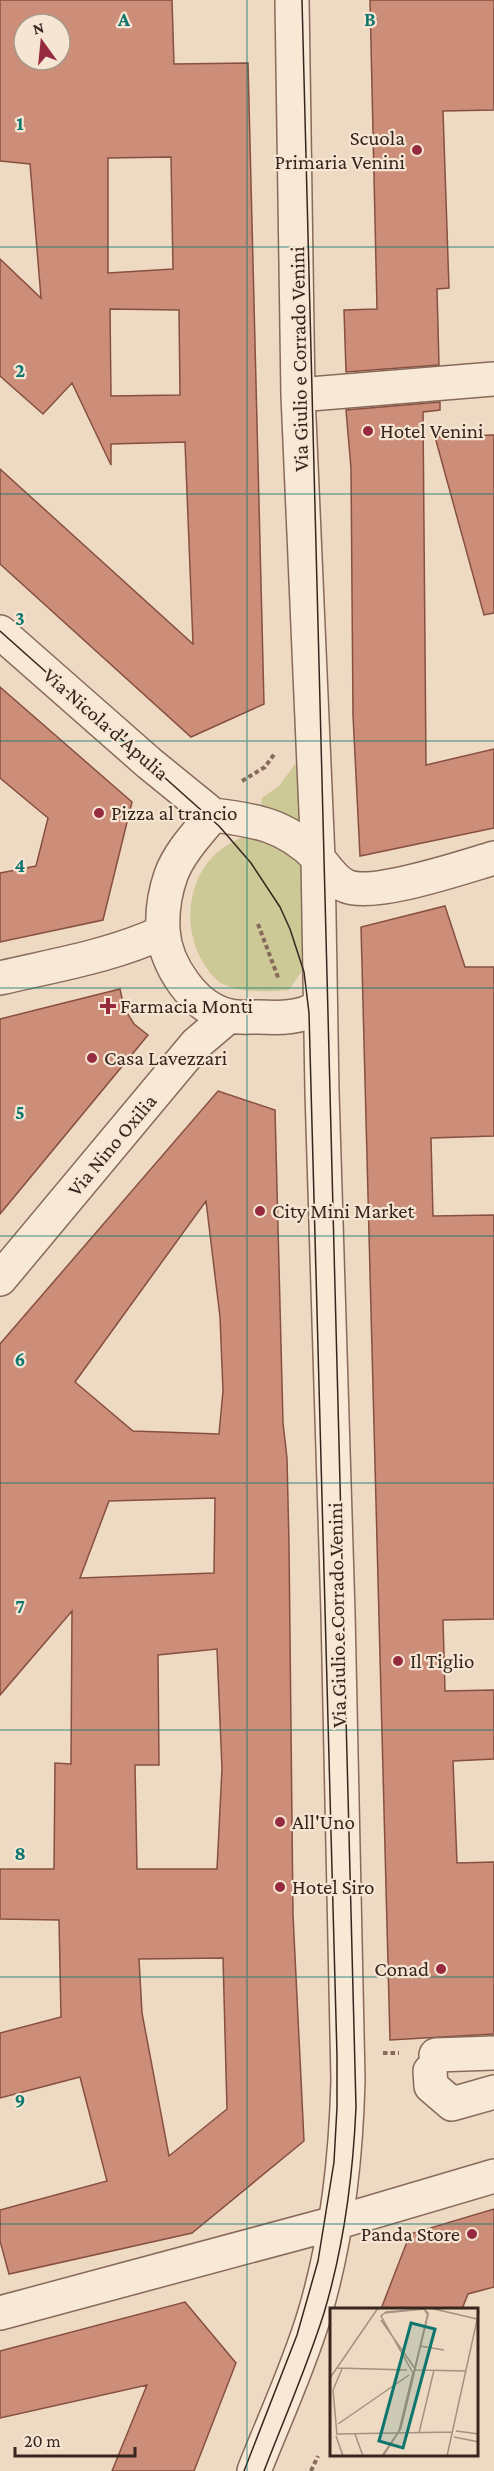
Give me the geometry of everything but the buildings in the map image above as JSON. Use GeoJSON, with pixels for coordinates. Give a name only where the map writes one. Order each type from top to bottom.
{"type":"FeatureCollection","features":[{"type":"Feature","properties":{"kind":"street","name":"Via Giulio e Corrado Venini"},"geometry":{"type":"LineString","coordinates":[[292,0],[298,396],[318,858]]}},
{"type":"Feature","properties":{"kind":"street"},"geometry":{"type":"LineString","coordinates":[[298,396],[494,380]]}},
{"type":"Feature","properties":{"kind":"street","name":"Via Nicola d'Apulia"},"geometry":{"type":"LineString","coordinates":[[0,632],[149,763],[213,815]]}},
{"type":"Feature","properties":{"kind":"street"},"geometry":{"type":"LineString","coordinates":[[318,858],[320,1006],[309,1013],[283,1018],[229,1016],[202,1002],[185,984],[172,962],[163,932],[164,903],[172,873],[188,847],[213,815],[249,819],[275,827],[293,837],[318,858],[324,867],[346,886],[377,889],[494,858]]}},
{"type":"Feature","properties":{"kind":"street"},"geometry":{"type":"LineString","coordinates":[[0,978],[106,952],[140,942],[163,932]]}},
{"type":"Feature","properties":{"kind":"street","name":"Via Giulio e Corrado Venini"},"geometry":{"type":"LineString","coordinates":[[254,2471],[316,2307],[335,2223],[346,2140],[348,2080],[338,1613],[320,1006]]}},
{"type":"Feature","properties":{"kind":"street","name":"Via Nino Oxilia"},"geometry":{"type":"LineString","coordinates":[[0,1279],[196,1044],[229,1016]]}},
{"type":"Feature","properties":{"kind":"street"},"geometry":{"type":"LineString","coordinates":[[494,2053],[433,2063],[431,2086],[452,2104],[494,2092]]}},
{"type":"Feature","properties":{"kind":"street"},"geometry":{"type":"LineString","coordinates":[[0,2313],[335,2223],[494,2176]]}},
{"type":"Feature","properties":{"kind":"path"},"geometry":{"type":"LineString","coordinates":[[213,815],[231,788],[265,767],[278,750]]}},
{"type":"Feature","properties":{"kind":"path"},"geometry":{"type":"LineString","coordinates":[[258,924],[282,991]]}},
{"type":"Feature","properties":{"kind":"path"},"geometry":{"type":"LineString","coordinates":[[311,2471],[318,2456]]}},
{"type":"Feature","properties":{"kind":"shaded area"},"geometry":{"type":"Polygon","coordinates":[[[301,756],[304,821],[281,816],[261,804],[262,798],[279,786],[301,756]]]}},
{"type":"Feature","properties":{"kind":"shaded area"},"geometry":{"type":"Polygon","coordinates":[[[251,832],[304,862],[308,962],[289,990],[245,990],[221,983],[203,962],[192,934],[191,904],[200,875],[219,851],[251,832]]]}},
{"type":"Feature","properties":{"kind":"tram line"},"geometry":{"type":"LineString","coordinates":[[264,2471],[310,2353],[331,2288],[346,2211],[353,2159],[356,2107],[302,0]]}},
{"type":"Feature","properties":{"kind":"tram line"},"geometry":{"type":"LineString","coordinates":[[0,631],[219,826],[251,863],[280,907],[304,972],[309,1013],[337,2107],[334,2162],[318,2261],[297,2335],[244,2471]]}},
{"type":"Feature","properties":{"kind":"place","name":"Scuola Primaria Venini"},"geometry":{"type":"Point","coordinates":[417,150]}},
{"type":"Feature","properties":{"kind":"place","name":"Hotel Venini"},"geometry":{"type":"Point","coordinates":[368,431]}},
{"type":"Feature","properties":{"kind":"place","name":"Pizza al trancio"},"geometry":{"type":"Point","coordinates":[99,813]}},
{"type":"Feature","properties":{"kind":"place","name":"Farmacia Monti"},"geometry":{"type":"Point","coordinates":[108,1006]}},
{"type":"Feature","properties":{"kind":"place","name":"Casa Lavezzari"},"geometry":{"type":"Point","coordinates":[92,1058]}},
{"type":"Feature","properties":{"kind":"place","name":"City Mini Market"},"geometry":{"type":"Point","coordinates":[260,1211]}},
{"type":"Feature","properties":{"kind":"place","name":"Il Tiglio"},"geometry":{"type":"Point","coordinates":[398,1661]}},
{"type":"Feature","properties":{"kind":"place","name":"All'Uno"},"geometry":{"type":"Point","coordinates":[280,1822]}},
{"type":"Feature","properties":{"kind":"place","name":"Hotel Siro"},"geometry":{"type":"Point","coordinates":[280,1887]}},
{"type":"Feature","properties":{"kind":"place","name":"Conad"},"geometry":{"type":"Point","coordinates":[441,1969]}},
{"type":"Feature","properties":{"kind":"place","name":"Panda Store"},"geometry":{"type":"Point","coordinates":[472,2234]}}]}
